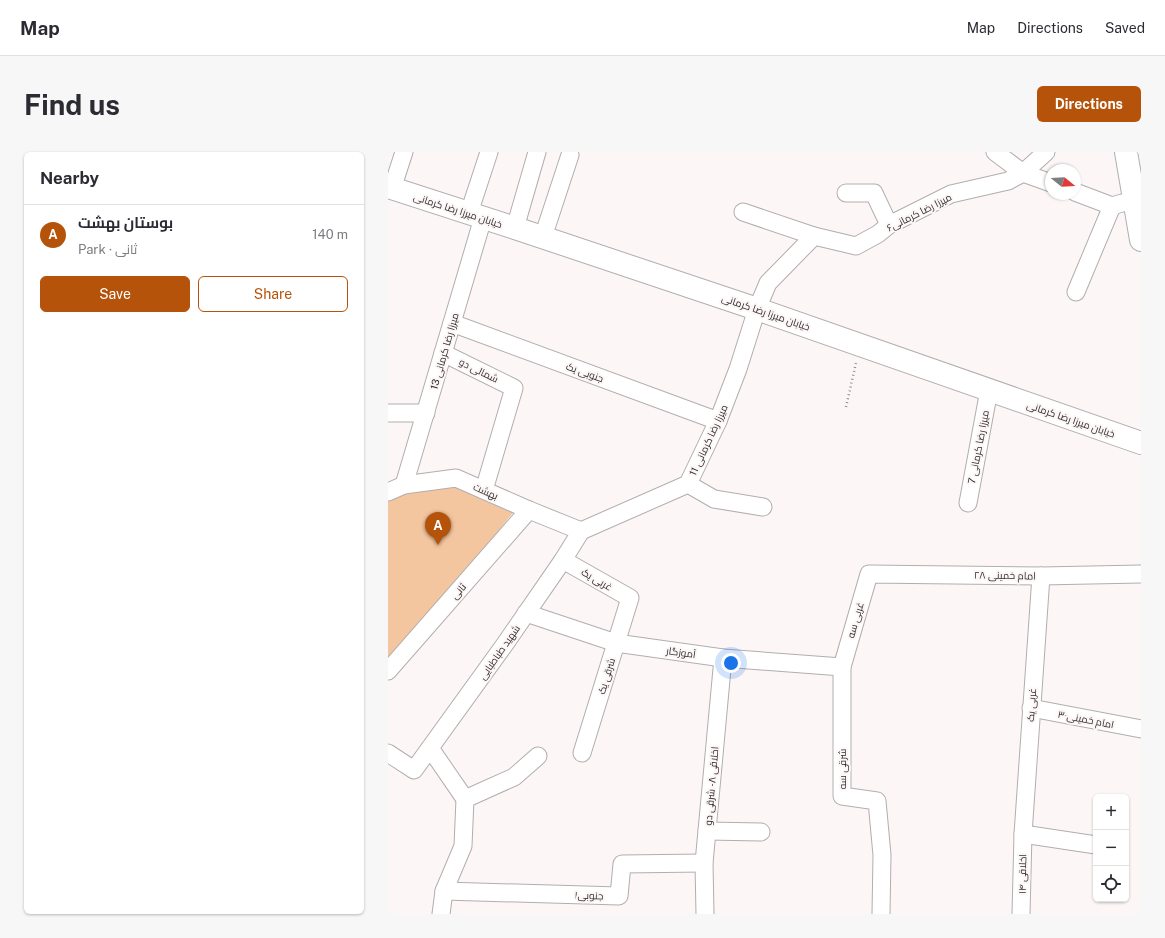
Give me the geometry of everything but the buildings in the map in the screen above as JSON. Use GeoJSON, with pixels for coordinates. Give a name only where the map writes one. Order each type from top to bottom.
{"type":"FeatureCollection","features":[{"type":"Feature","properties":{"kind":"main road"},"geometry":{"type":"LineString","coordinates":[[1126,152],[1141,240]]}},
{"type":"Feature","properties":{"kind":"main road","name":"خیابان میرزا رضا کرمانی"},"geometry":{"type":"LineString","coordinates":[[390,188],[543,237],[757,309],[1141,443]]}},
{"type":"Feature","properties":{"kind":"street"},"geometry":{"type":"LineString","coordinates":[[390,188],[404,152]]}},
{"type":"Feature","properties":{"kind":"street","name":"میرزا رضا کرمانی 13"},"geometry":{"type":"LineString","coordinates":[[404,485],[452,323],[489,152]]}},
{"type":"Feature","properties":{"kind":"street"},"geometry":{"type":"LineString","coordinates":[[515,228],[537,152]]}},
{"type":"Feature","properties":{"kind":"street"},"geometry":{"type":"LineString","coordinates":[[994,152],[1022,172],[1045,181]]}},
{"type":"Feature","properties":{"kind":"street","name":"میرزا رضا کرمانی۶"},"geometry":{"type":"LineString","coordinates":[[744,212],[814,236],[856,246],[878,234],[889,225],[951,194],[1008,181],[1022,172],[1046,152]]}},
{"type":"Feature","properties":{"kind":"street"},"geometry":{"type":"LineString","coordinates":[[543,237],[570,155]]}},
{"type":"Feature","properties":{"kind":"street"},"geometry":{"type":"LineString","coordinates":[[846,193],[874,193],[889,225]]}},
{"type":"Feature","properties":{"kind":"street"},"geometry":{"type":"LineString","coordinates":[[1081,194],[1112,206],[1134,200]]}},
{"type":"Feature","properties":{"kind":"street"},"geometry":{"type":"LineString","coordinates":[[1076,292],[1112,206]]}},
{"type":"Feature","properties":{"kind":"street"},"geometry":{"type":"LineString","coordinates":[[757,309],[768,284],[814,236]]}},
{"type":"Feature","properties":{"kind":"street","name":"میرزا رضا کرمانی 11"},"geometry":{"type":"LineString","coordinates":[[581,531],[688,484],[718,421],[738,369],[757,309]]}},
{"type":"Feature","properties":{"kind":"street","name":"جنوبی یک"},"geometry":{"type":"LineString","coordinates":[[452,323],[718,421]]}},
{"type":"Feature","properties":{"kind":"street","name":"شمالی دو"},"geometry":{"type":"LineString","coordinates":[[443,353],[514,388],[484,490]]}},
{"type":"Feature","properties":{"kind":"street","name":"میرزا رضا کرمانی 7"},"geometry":{"type":"LineString","coordinates":[[968,503],[989,390]]}},
{"type":"Feature","properties":{"kind":"street"},"geometry":{"type":"LineString","coordinates":[[388,412],[426,413]]}},
{"type":"Feature","properties":{"kind":"street","name":"بهشت"},"geometry":{"type":"LineString","coordinates":[[388,492],[404,485],[456,478],[581,531]]}},
{"type":"Feature","properties":{"kind":"street"},"geometry":{"type":"LineString","coordinates":[[688,484],[714,499],[763,507]]}},
{"type":"Feature","properties":{"kind":"street","name":"ثانی"},"geometry":{"type":"LineString","coordinates":[[388,671],[529,510]]}},
{"type":"Feature","properties":{"kind":"street","name":"شهید طباطبایی"},"geometry":{"type":"LineString","coordinates":[[388,753],[414,770],[526,613],[563,560],[581,531]]}},
{"type":"Feature","properties":{"kind":"street","name":"غربی یک"},"geometry":{"type":"LineString","coordinates":[[563,560],[630,598]]}},
{"type":"Feature","properties":{"kind":"street","name":"امام خمینی ۲۸"},"geometry":{"type":"LineString","coordinates":[[868,574],[1041,576],[1141,574]]}},
{"type":"Feature","properties":{"kind":"street","name":"غربی سه"},"geometry":{"type":"LineString","coordinates":[[842,667],[868,574]]}},
{"type":"Feature","properties":{"kind":"street","name":"غربی یک"},"geometry":{"type":"LineString","coordinates":[[1023,834],[1030,708],[1041,576]]}},
{"type":"Feature","properties":{"kind":"street","name":"شرقی یک"},"geometry":{"type":"LineString","coordinates":[[582,753],[630,598]]}},
{"type":"Feature","properties":{"kind":"street","name":"آموزگار"},"geometry":{"type":"LineString","coordinates":[[526,613],[616,644],[724,658],[842,667]]}},
{"type":"Feature","properties":{"kind":"street","name":"اخلاقی ۸ - شرقی دو"},"geometry":{"type":"LineString","coordinates":[[705,914],[704,863],[724,658]]}},
{"type":"Feature","properties":{"kind":"street","name":"شرقی سه"},"geometry":{"type":"LineString","coordinates":[[842,667],[842,796],[877,801],[882,855],[881,914]]}},
{"type":"Feature","properties":{"kind":"street","name":"امام خمینی۳۰"},"geometry":{"type":"LineString","coordinates":[[1030,708],[1141,729]]}},
{"type":"Feature","properties":{"kind":"street"},"geometry":{"type":"LineString","coordinates":[[430,748],[465,799],[463,846],[444,891],[441,914]]}},
{"type":"Feature","properties":{"kind":"street"},"geometry":{"type":"LineString","coordinates":[[465,799],[514,777],[538,756]]}},
{"type":"Feature","properties":{"kind":"street"},"geometry":{"type":"LineString","coordinates":[[707,831],[761,832]]}},
{"type":"Feature","properties":{"kind":"street"},"geometry":{"type":"LineString","coordinates":[[1023,834],[1093,844]]}},
{"type":"Feature","properties":{"kind":"street","name":"اخلاقی ۱۴"},"geometry":{"type":"LineString","coordinates":[[1021,914],[1023,834]]}},
{"type":"Feature","properties":{"kind":"street","name":"جنوبی۱"},"geometry":{"type":"LineString","coordinates":[[444,891],[619,896],[622,864],[704,863]]}},
{"type":"Feature","properties":{"kind":"path"},"geometry":{"type":"LineString","coordinates":[[846,407],[860,345]]}},
{"type":"Feature","properties":{"kind":"shaded area"},"geometry":{"type":"Polygon","coordinates":[[[450,484],[515,510],[460,580],[388,664],[388,500],[399,494],[450,484]]]}},
{"type":"Feature","properties":{"kind":"place","name":"بوستان بهشت"},"geometry":{"type":"Point","coordinates":[438,545]}}]}
